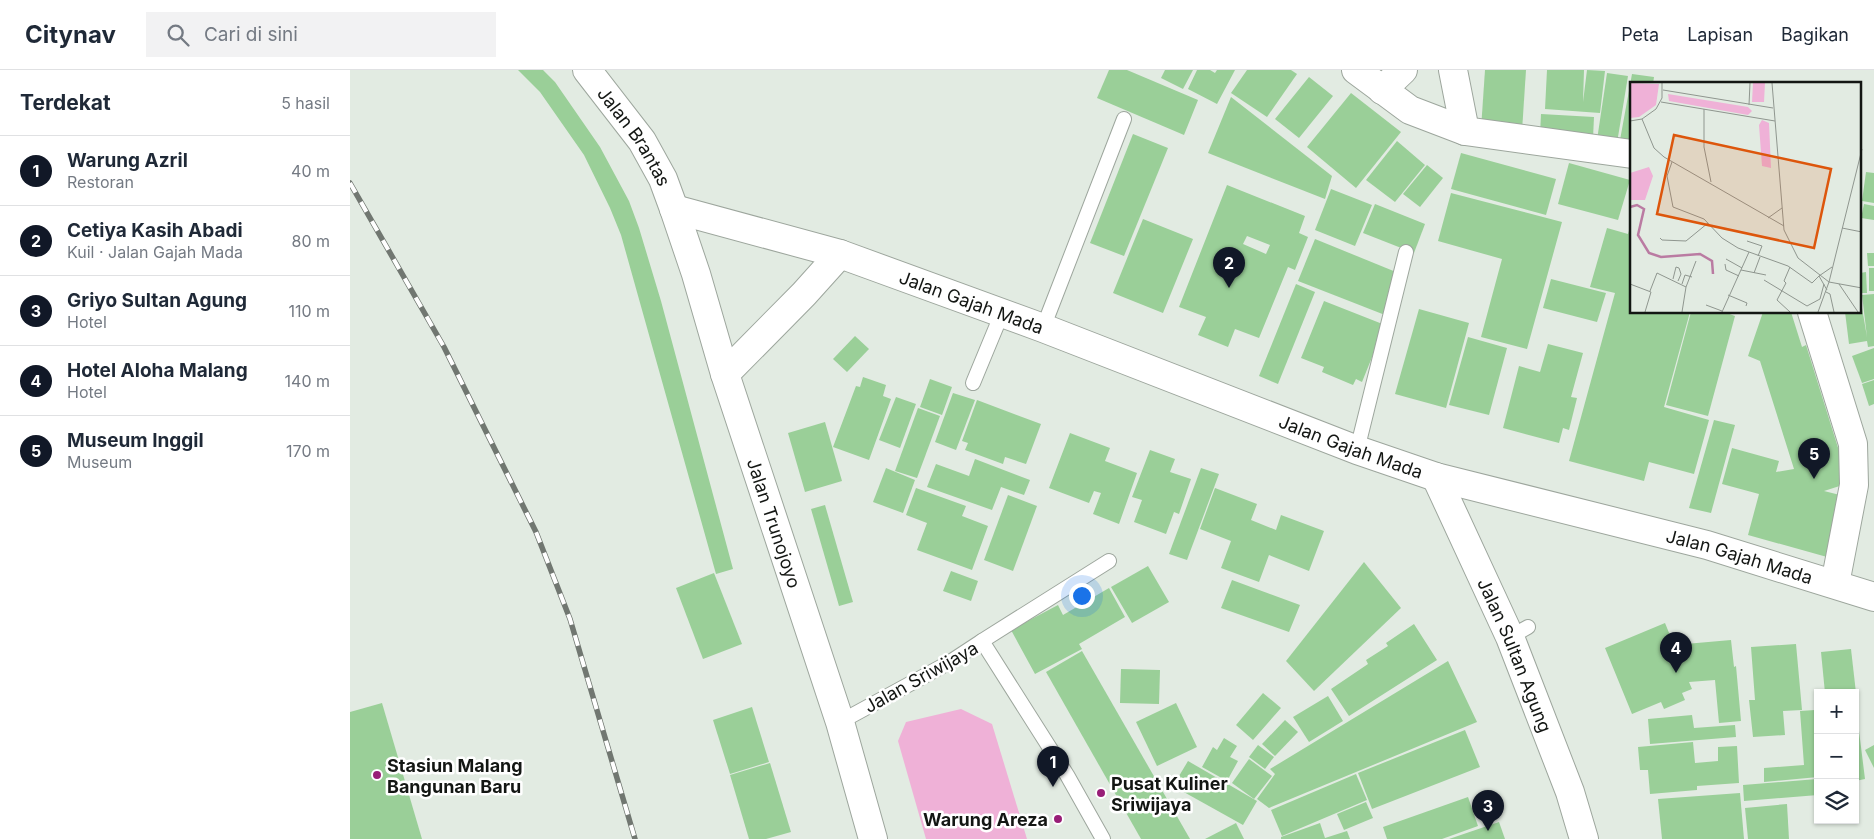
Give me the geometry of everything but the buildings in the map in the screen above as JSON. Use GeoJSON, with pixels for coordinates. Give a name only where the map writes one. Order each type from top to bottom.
{"type":"FeatureCollection","features":[{"type":"Feature","properties":{"kind":"street","name":"Jalan Brantas"},"geometry":{"type":"LineString","coordinates":[[587,70],[642,141],[662,179],[674,209]]}},
{"type":"Feature","properties":{"kind":"street"},"geometry":{"type":"LineString","coordinates":[[1356,70],[1410,110],[1465,131],[1630,154]]}},
{"type":"Feature","properties":{"kind":"street"},"geometry":{"type":"LineString","coordinates":[[1382,90],[1403,70]]}},
{"type":"Feature","properties":{"kind":"street"},"geometry":{"type":"LineString","coordinates":[[1453,70],[1465,131]]}},
{"type":"Feature","properties":{"kind":"street","name":"Jalan Gajah Mada"},"geometry":{"type":"LineString","coordinates":[[674,209],[840,254],[1043,328],[1357,450],[1436,476],[1698,549],[1835,584],[1874,597]]}},
{"type":"Feature","properties":{"kind":"street","name":"Jalan Trunojoyo"},"geometry":{"type":"LineString","coordinates":[[674,209],[696,274],[725,374],[840,722],[873,839]]}},
{"type":"Feature","properties":{"kind":"street"},"geometry":{"type":"LineString","coordinates":[[725,374],[804,294],[840,254]]}},
{"type":"Feature","properties":{"kind":"street"},"geometry":{"type":"LineString","coordinates":[[1813,314],[1854,444],[1854,485],[1835,584]]}},
{"type":"Feature","properties":{"kind":"street","name":"Jalan Sultan Agung"},"geometry":{"type":"LineString","coordinates":[[1436,476],[1519,632],[1584,839]]}},
{"type":"Feature","properties":{"kind":"lane"},"geometry":{"type":"LineString","coordinates":[[1043,328],[1124,119]]}},
{"type":"Feature","properties":{"kind":"lane"},"geometry":{"type":"LineString","coordinates":[[1357,450],[1406,252]]}},
{"type":"Feature","properties":{"kind":"lane"},"geometry":{"type":"LineString","coordinates":[[972,383],[1002,313]]}},
{"type":"Feature","properties":{"kind":"lane"},"geometry":{"type":"LineString","coordinates":[[982,640],[1109,561]]}},
{"type":"Feature","properties":{"kind":"lane","name":"Jalan Sriwijaya"},"geometry":{"type":"LineString","coordinates":[[840,722],[950,662],[982,640],[1067,775],[1103,839]]}},
{"type":"Feature","properties":{"kind":"shaded area"},"geometry":{"type":"Polygon","coordinates":[[[961,709],[992,724],[1027,839],[926,839],[898,741],[906,722],[961,709]]]}},
{"type":"Feature","properties":{"kind":"railway"},"geometry":{"type":"LineString","coordinates":[[350,183],[444,347],[536,532],[570,619],[635,839]]}},
{"type":"Feature","properties":{"kind":"place","name":"Cetiya Kasih Abadi"},"geometry":{"type":"Point","coordinates":[1229,288]}},
{"type":"Feature","properties":{"kind":"place","name":"Museum Inggil"},"geometry":{"type":"Point","coordinates":[1814,479]}},
{"type":"Feature","properties":{"kind":"place","name":"Hotel Aloha Malang"},"geometry":{"type":"Point","coordinates":[1676,673]}},
{"type":"Feature","properties":{"kind":"place","name":"Stasiun Malang Bangunan Baru"},"geometry":{"type":"Point","coordinates":[377,775]}},
{"type":"Feature","properties":{"kind":"place","name":"Warung Azril"},"geometry":{"type":"Point","coordinates":[1053,787]}},
{"type":"Feature","properties":{"kind":"place","name":"Pusat Kuliner Sriwijaya"},"geometry":{"type":"Point","coordinates":[1101,793]}},
{"type":"Feature","properties":{"kind":"place","name":"Warung Areza"},"geometry":{"type":"Point","coordinates":[1058,819]}},
{"type":"Feature","properties":{"kind":"place","name":"Griyo Sultan Agung"},"geometry":{"type":"Point","coordinates":[1488,831]}}]}
